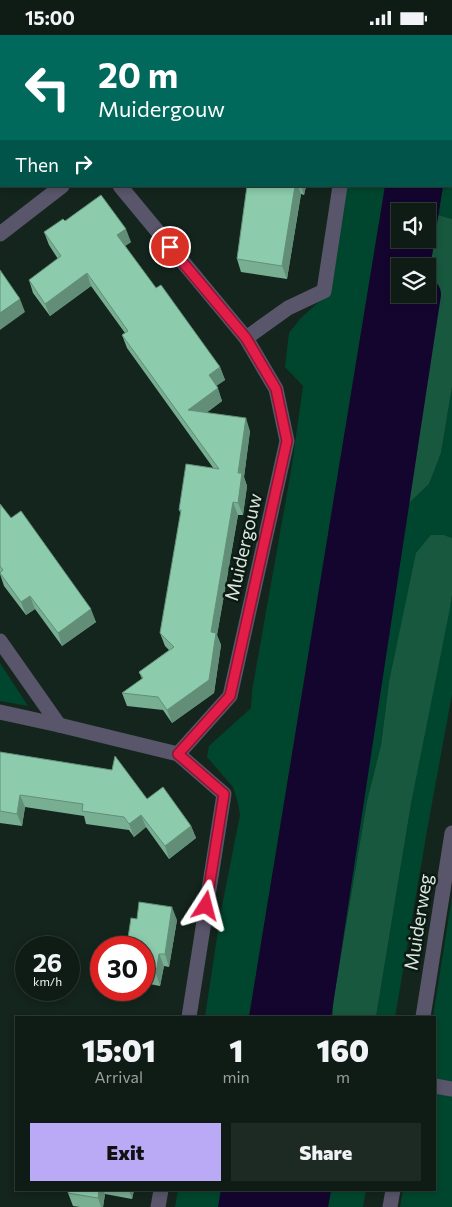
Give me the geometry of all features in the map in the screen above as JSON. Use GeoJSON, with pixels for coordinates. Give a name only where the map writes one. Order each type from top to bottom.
{"type":"FeatureCollection","features":[{"type":"Feature","properties":{"kind":"street"},"geometry":{"type":"LineString","coordinates":[[0,233],[61,187]]}},
{"type":"Feature","properties":{"kind":"street","name":"Muidergouw"},"geometry":{"type":"LineString","coordinates":[[121,187],[246,338],[276,389],[287,441],[230,696],[178,754]]}},
{"type":"Feature","properties":{"kind":"street"},"geometry":{"type":"LineString","coordinates":[[246,338],[288,308],[324,291],[340,187]]}},
{"type":"Feature","properties":{"kind":"street"},"geometry":{"type":"LineString","coordinates":[[0,641],[60,725]]}},
{"type":"Feature","properties":{"kind":"street"},"geometry":{"type":"LineString","coordinates":[[0,711],[178,754],[224,794],[188,1016]]}},
{"type":"Feature","properties":{"kind":"street","name":"Muiderweg"},"geometry":{"type":"LineString","coordinates":[[422,1016],[452,833]]}},
{"type":"Feature","properties":{"kind":"street"},"geometry":{"type":"LineString","coordinates":[[436,1086],[452,1089]]}},
{"type":"Feature","properties":{"kind":"street"},"geometry":{"type":"LineString","coordinates":[[158,1207],[161,1191]]}},
{"type":"Feature","properties":{"kind":"street"},"geometry":{"type":"LineString","coordinates":[[390,1207],[393,1191]]}},
{"type":"Feature","properties":{"kind":"green space"},"geometry":{"type":"Polygon","coordinates":[[[344,187],[385,187],[249,1016],[205,1016],[221,911],[240,815],[233,787],[207,757],[209,746],[251,708],[252,691],[292,465],[303,386],[285,367],[289,333],[300,319],[324,297],[344,187]]]}},
{"type":"Feature","properties":{"kind":"green space"},"geometry":{"type":"Polygon","coordinates":[[[443,187],[452,187],[452,219],[438,215],[443,187]]]}},
{"type":"Feature","properties":{"kind":"green space"},"geometry":{"type":"Polygon","coordinates":[[[438,215],[452,219],[452,387],[441,453],[429,484],[388,523],[424,303],[436,303],[436,258],[431,258],[433,248],[436,248],[438,215]]]}},
{"type":"Feature","properties":{"kind":"green space"},"geometry":{"type":"Polygon","coordinates":[[[452,387],[452,538],[444,535],[389,682],[381,745],[367,801],[333,1002],[333,1016],[311,1016],[318,948],[388,523],[429,484],[441,453],[452,387]]]}},
{"type":"Feature","properties":{"kind":"green space"},"geometry":{"type":"Polygon","coordinates":[[[431,535],[444,535],[452,538],[452,595],[450,608],[411,804],[376,1016],[333,1016],[333,1002],[367,801],[381,745],[389,682],[416,553],[431,535]]]}},
{"type":"Feature","properties":{"kind":"green space"},"geometry":{"type":"Polygon","coordinates":[[[452,595],[452,694],[395,1016],[376,1016],[411,804],[452,595]]]}},
{"type":"Feature","properties":{"kind":"green space"},"geometry":{"type":"Polygon","coordinates":[[[0,663],[28,706],[0,701],[0,663]]]}},
{"type":"Feature","properties":{"kind":"green space"},"geometry":{"type":"Polygon","coordinates":[[[452,897],[452,1207],[400,1207],[403,1191],[436,1191],[436,1016],[433,1016],[452,897]]]}},
{"type":"Feature","properties":{"kind":"green space"},"geometry":{"type":"Polygon","coordinates":[[[178,1191],[221,1191],[218,1207],[175,1207],[178,1191]]]}},
{"type":"Feature","properties":{"kind":"green space"},"geometry":{"type":"Polygon","coordinates":[[[331,1191],[366,1191],[363,1207],[328,1207],[331,1191]]]}},
{"type":"Feature","properties":{"kind":"shaded area"},"geometry":{"type":"Polygon","coordinates":[[[385,187],[443,187],[436,230],[436,203],[391,203],[391,248],[433,248],[432,258],[391,258],[391,303],[424,303],[318,948],[311,1016],[249,1016],[385,187]]]}},
{"type":"Feature","properties":{"kind":"shaded area"},"geometry":{"type":"Polygon","coordinates":[[[221,1191],[331,1191],[328,1207],[218,1207],[221,1191]]]}},
{"type":"Feature","properties":{"kind":"building"},"geometry":{"type":"Polygon","coordinates":[[[247,187],[295,187],[282,266],[237,259],[247,187]]]}},
{"type":"Feature","properties":{"kind":"building"},"geometry":{"type":"Polygon","coordinates":[[[101,195],[126,229],[117,235],[156,288],[161,285],[220,367],[209,375],[218,388],[188,410],[246,418],[238,473],[242,473],[238,503],[233,502],[211,632],[216,633],[209,680],[167,710],[158,697],[122,693],[143,678],[139,672],[174,647],[160,633],[181,510],[179,510],[186,464],[219,469],[122,335],[128,331],[87,273],[45,304],[29,280],[61,256],[44,232],[63,219],[65,221],[101,195]]]}},
{"type":"Feature","properties":{"kind":"building"},"geometry":{"type":"Polygon","coordinates":[[[0,270],[20,299],[0,313],[0,270]]]}},
{"type":"Feature","properties":{"kind":"building"},"geometry":{"type":"Polygon","coordinates":[[[0,504],[11,518],[21,511],[91,609],[58,633],[30,596],[21,602],[0,573],[3,570],[0,566],[0,504]]]}},
{"type":"Feature","properties":{"kind":"building"},"geometry":{"type":"Polygon","coordinates":[[[0,752],[112,770],[115,756],[147,799],[163,787],[191,826],[165,846],[141,815],[129,824],[124,817],[82,811],[83,804],[20,795],[17,814],[0,811],[0,752]]]}},
{"type":"Feature","properties":{"kind":"building"},"geometry":{"type":"Polygon","coordinates":[[[139,902],[172,907],[165,954],[159,954],[156,973],[155,936],[128,936],[131,918],[137,919],[139,902]]]}},
{"type":"Feature","properties":{"kind":"building"},"geometry":{"type":"Polygon","coordinates":[[[69,1191],[99,1191],[98,1198],[68,1193],[69,1191]]]}},
{"type":"Feature","properties":{"kind":"waterway"},"geometry":{"type":"LineString","coordinates":[[315,1016],[424,303]]}},
{"type":"Feature","properties":{"kind":"route"},"geometry":{"type":"LineString","coordinates":[[170,247],[246,338],[276,389],[287,441],[230,696],[178,754],[224,794],[206,906]]}}]}
